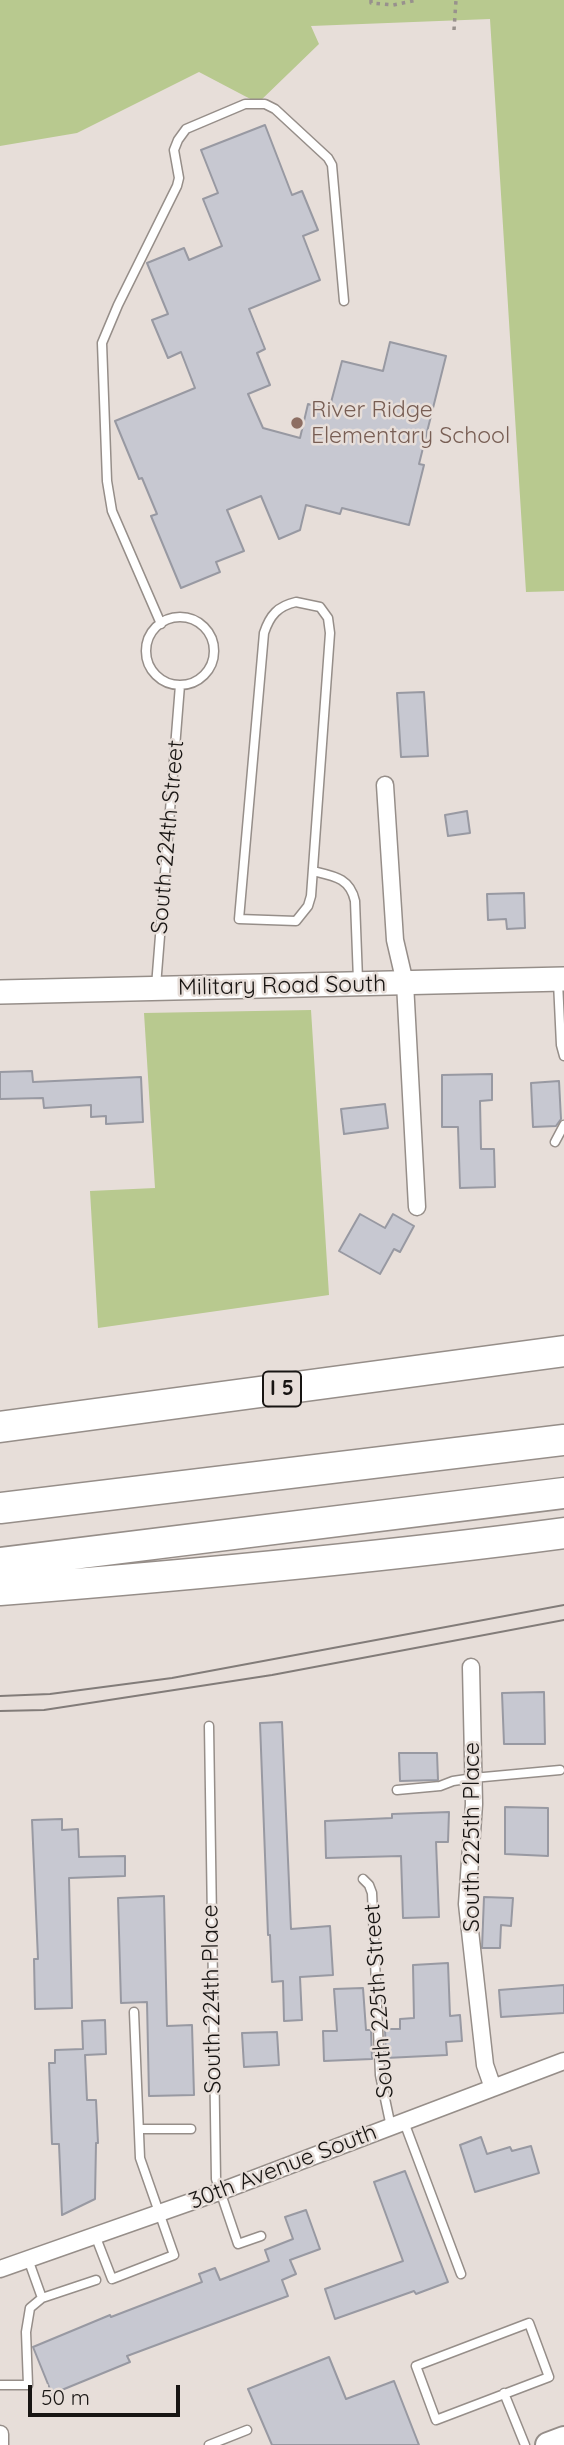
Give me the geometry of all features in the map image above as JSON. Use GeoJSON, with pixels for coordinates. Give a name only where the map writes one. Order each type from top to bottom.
{"type":"FeatureCollection","features":[{"type":"Feature","properties":{"kind":"highway","name":"I 5"},"geometry":{"type":"LineString","coordinates":[[0,1427],[564,1351]]}},
{"type":"Feature","properties":{"kind":"highway"},"geometry":{"type":"LineString","coordinates":[[0,1508],[564,1440]]}},
{"type":"Feature","properties":{"kind":"highway"},"geometry":{"type":"LineString","coordinates":[[0,1563],[564,1493]]}},
{"type":"Feature","properties":{"kind":"highway"},"geometry":{"type":"LineString","coordinates":[[0,1590],[216,1573],[564,1533]]}},
{"type":"Feature","properties":{"kind":"main road","name":"Military Road South"},"geometry":{"type":"LineString","coordinates":[[0,992],[561,979]]}},
{"type":"Feature","properties":{"kind":"main road"},"geometry":{"type":"LineString","coordinates":[[548,2445],[564,2439]]}},
{"type":"Feature","properties":{"kind":"street"},"geometry":{"type":"LineString","coordinates":[[384,785],[395,940],[405,983],[416,1207]]}},
{"type":"Feature","properties":{"kind":"street","name":"South 225th Place"},"geometry":{"type":"LineString","coordinates":[[471,1667],[474,1778],[467,1904],[485,2065],[493,2088]]}},
{"type":"Feature","properties":{"kind":"street","name":"30th Avenue South"},"geometry":{"type":"LineString","coordinates":[[0,2269],[219,2192],[564,2061]]}},
{"type":"Feature","properties":{"kind":"street"},"geometry":{"type":"LineString","coordinates":[[0,2434],[0,2445]]}},
{"type":"Feature","properties":{"kind":"lane"},"geometry":{"type":"LineString","coordinates":[[161,624],[112,511],[107,481],[102,343],[177,186],[179,178],[174,150],[186,129],[245,104],[265,104],[275,109],[328,158],[332,165],[344,301]]}},
{"type":"Feature","properties":{"kind":"lane"},"geometry":{"type":"LineString","coordinates":[[296,602],[320,607],[328,618],[330,633],[313,871],[308,906],[296,921],[239,919],[264,633],[268,620],[276,611],[296,602]]}},
{"type":"Feature","properties":{"kind":"lane"},"geometry":{"type":"LineString","coordinates":[[181,617],[202,625],[210,635],[214,657],[202,678],[180,685],[160,679],[148,662],[148,641],[153,631],[161,624],[181,617]]}},
{"type":"Feature","properties":{"kind":"lane","name":"South 224th Street"},"geometry":{"type":"LineString","coordinates":[[156,989],[180,685]]}},
{"type":"Feature","properties":{"kind":"lane"},"geometry":{"type":"LineString","coordinates":[[313,871],[346,881],[353,890],[358,983]]}},
{"type":"Feature","properties":{"kind":"lane"},"geometry":{"type":"LineString","coordinates":[[561,979],[561,1045],[564,1056]]}},
{"type":"Feature","properties":{"kind":"lane"},"geometry":{"type":"LineString","coordinates":[[555,1142],[564,1125]]}},
{"type":"Feature","properties":{"kind":"lane","name":"South 224th Place"},"geometry":{"type":"LineString","coordinates":[[209,1726],[216,2179],[238,2244],[261,2236]]}},
{"type":"Feature","properties":{"kind":"lane"},"geometry":{"type":"LineString","coordinates":[[397,1790],[440,1786],[474,1778],[560,1770]]}},
{"type":"Feature","properties":{"kind":"lane","name":"South 225th Street"},"geometry":{"type":"LineString","coordinates":[[363,1879],[372,1893],[380,2075],[461,2274]]}},
{"type":"Feature","properties":{"kind":"lane"},"geometry":{"type":"LineString","coordinates":[[96,2235],[111,2279],[174,2255],[139,2158],[134,2012]]}},
{"type":"Feature","properties":{"kind":"lane"},"geometry":{"type":"LineString","coordinates":[[139,2129],[191,2129]]}},
{"type":"Feature","properties":{"kind":"lane"},"geometry":{"type":"LineString","coordinates":[[29,2259],[42,2298]]}},
{"type":"Feature","properties":{"kind":"lane"},"geometry":{"type":"LineString","coordinates":[[0,2385],[29,2385],[26,2332],[30,2308],[42,2298],[96,2280]]}},
{"type":"Feature","properties":{"kind":"lane"},"geometry":{"type":"LineString","coordinates":[[529,2323],[549,2377],[504,2393],[436,2420],[416,2366],[529,2323]]}},
{"type":"Feature","properties":{"kind":"lane"},"geometry":{"type":"LineString","coordinates":[[504,2393],[524,2445]]}},
{"type":"Feature","properties":{"kind":"lane"},"geometry":{"type":"LineString","coordinates":[[209,2445],[247,2430]]}},
{"type":"Feature","properties":{"kind":"path"},"geometry":{"type":"LineString","coordinates":[[371,0],[371,3],[393,5],[418,0]]}},
{"type":"Feature","properties":{"kind":"path"},"geometry":{"type":"LineString","coordinates":[[454,30],[456,0]]}},
{"type":"Feature","properties":{"kind":"green space"},"geometry":{"type":"Polygon","coordinates":[[[0,0],[564,0],[564,591],[526,592],[490,19],[311,26],[319,44],[258,103],[199,72],[77,133],[0,146],[0,0]]]}},
{"type":"Feature","properties":{"kind":"green space"},"geometry":{"type":"Polygon","coordinates":[[[311,1010],[329,1295],[98,1328],[90,1191],[155,1188],[144,1013],[311,1010]]]}},
{"type":"Feature","properties":{"kind":"building","name":"River Ridge Elementary School"},"geometry":{"type":"Polygon","coordinates":[[[265,125],[292,195],[302,191],[318,230],[303,236],[320,280],[249,309],[265,349],[257,353],[270,385],[248,394],[263,428],[300,438],[308,404],[329,410],[342,361],[383,371],[390,342],[446,356],[419,464],[424,465],[409,525],[342,508],[340,514],[306,505],[300,530],[279,539],[261,496],[227,510],[244,551],[216,562],[220,572],[181,588],[151,516],[157,514],[115,421],[195,388],[181,352],[168,358],[152,320],[168,314],[147,263],[184,248],[189,260],[222,246],[203,199],[218,193],[201,150],[265,125]]]}},
{"type":"Feature","properties":{"kind":"building"},"geometry":{"type":"Polygon","coordinates":[[[424,692],[428,756],[401,757],[397,693],[424,692]]]}},
{"type":"Feature","properties":{"kind":"building"},"geometry":{"type":"Polygon","coordinates":[[[467,811],[470,833],[448,836],[445,815],[467,811]]]}},
{"type":"Feature","properties":{"kind":"building"},"geometry":{"type":"Polygon","coordinates":[[[524,893],[525,928],[507,929],[506,919],[488,920],[487,894],[524,893]]]}},
{"type":"Feature","properties":{"kind":"building"},"geometry":{"type":"Polygon","coordinates":[[[32,1071],[33,1082],[141,1077],[143,1122],[106,1124],[106,1116],[91,1117],[91,1105],[44,1108],[43,1098],[0,1099],[0,1072],[32,1071]]]}},
{"type":"Feature","properties":{"kind":"building"},"geometry":{"type":"Polygon","coordinates":[[[492,1074],[492,1100],[480,1101],[481,1149],[494,1149],[495,1187],[460,1188],[458,1127],[442,1127],[442,1075],[492,1074]]]}},
{"type":"Feature","properties":{"kind":"building"},"geometry":{"type":"Polygon","coordinates":[[[559,1081],[561,1119],[556,1126],[533,1127],[531,1083],[559,1081]]]}},
{"type":"Feature","properties":{"kind":"building"},"geometry":{"type":"Polygon","coordinates":[[[385,1104],[388,1128],[344,1134],[341,1109],[385,1104]]]}},
{"type":"Feature","properties":{"kind":"building"},"geometry":{"type":"Polygon","coordinates":[[[360,1214],[385,1228],[393,1214],[414,1226],[400,1252],[394,1249],[380,1274],[339,1251],[360,1214]]]}},
{"type":"Feature","properties":{"kind":"building"},"geometry":{"type":"Polygon","coordinates":[[[544,1692],[545,1744],[504,1744],[502,1693],[544,1692]]]}},
{"type":"Feature","properties":{"kind":"building"},"geometry":{"type":"Polygon","coordinates":[[[282,1722],[291,1929],[330,1926],[333,1975],[300,1977],[302,2020],[284,2021],[283,1981],[272,1982],[268,1935],[260,1723],[282,1722]]]}},
{"type":"Feature","properties":{"kind":"building"},"geometry":{"type":"Polygon","coordinates":[[[399,1753],[437,1753],[438,1780],[400,1781],[399,1753]]]}},
{"type":"Feature","properties":{"kind":"building"},"geometry":{"type":"Polygon","coordinates":[[[505,1807],[548,1808],[548,1856],[505,1854],[505,1807]]]}},
{"type":"Feature","properties":{"kind":"building"},"geometry":{"type":"Polygon","coordinates":[[[449,1812],[448,1842],[436,1842],[439,1917],[403,1918],[401,1856],[326,1858],[325,1821],[392,1818],[392,1814],[449,1812]]]}},
{"type":"Feature","properties":{"kind":"building"},"geometry":{"type":"Polygon","coordinates":[[[62,1819],[62,1830],[78,1829],[79,1857],[125,1856],[125,1876],[69,1878],[72,2008],[35,2009],[34,1959],[38,1959],[32,1820],[62,1819]]]}},
{"type":"Feature","properties":{"kind":"building"},"geometry":{"type":"Polygon","coordinates":[[[164,1896],[167,2026],[192,2025],[194,2095],[149,2096],[147,2002],[121,2003],[118,1898],[164,1896]]]}},
{"type":"Feature","properties":{"kind":"building"},"geometry":{"type":"Polygon","coordinates":[[[484,1897],[513,1898],[511,1926],[501,1925],[500,1948],[482,1948],[484,1897]]]}},
{"type":"Feature","properties":{"kind":"building"},"geometry":{"type":"Polygon","coordinates":[[[448,1963],[450,2016],[460,2015],[462,2041],[446,2042],[447,2055],[386,2058],[385,2029],[400,2029],[400,2019],[414,2018],[413,1965],[448,1963]]]}},
{"type":"Feature","properties":{"kind":"building"},"geometry":{"type":"Polygon","coordinates":[[[564,1985],[564,2013],[501,2017],[499,1990],[564,1985]]]}},
{"type":"Feature","properties":{"kind":"building"},"geometry":{"type":"Polygon","coordinates":[[[363,1988],[366,2030],[371,2030],[372,2059],[324,2061],[323,2031],[337,2031],[334,1989],[363,1988]]]}},
{"type":"Feature","properties":{"kind":"building"},"geometry":{"type":"Polygon","coordinates":[[[105,2020],[106,2054],[85,2055],[87,2100],[96,2100],[98,2143],[95,2199],[62,2215],[59,2144],[52,2144],[49,2063],[55,2063],[55,2050],[83,2049],[82,2021],[105,2020]]]}},
{"type":"Feature","properties":{"kind":"building"},"geometry":{"type":"Polygon","coordinates":[[[277,2032],[279,2065],[244,2067],[242,2033],[277,2032]]]}},
{"type":"Feature","properties":{"kind":"building"},"geometry":{"type":"Polygon","coordinates":[[[481,2137],[487,2154],[510,2147],[512,2151],[531,2146],[539,2173],[475,2192],[460,2145],[481,2137]]]}},
{"type":"Feature","properties":{"kind":"building"},"geometry":{"type":"Polygon","coordinates":[[[405,2171],[448,2282],[335,2319],[325,2289],[403,2261],[374,2182],[405,2171]]]}},
{"type":"Feature","properties":{"kind":"building"},"geometry":{"type":"Polygon","coordinates":[[[306,2210],[320,2249],[290,2260],[296,2274],[282,2280],[288,2296],[127,2356],[130,2362],[52,2394],[33,2347],[110,2315],[111,2317],[202,2282],[199,2274],[215,2268],[220,2280],[269,2261],[265,2250],[293,2239],[285,2217],[306,2210]]]}},
{"type":"Feature","properties":{"kind":"building"},"geometry":{"type":"Polygon","coordinates":[[[329,2357],[346,2399],[394,2381],[419,2445],[272,2445],[248,2389],[329,2357]]]}},
{"type":"Feature","properties":{"kind":"tram line"},"geometry":{"type":"LineString","coordinates":[[0,1696],[50,1694],[172,1678],[564,1605]]}},
{"type":"Feature","properties":{"kind":"tram line"},"geometry":{"type":"LineString","coordinates":[[0,1711],[44,1710],[272,1675],[564,1620]]}},
{"type":"Feature","properties":{"kind":"place","name":"River Ridge Elementary School"},"geometry":{"type":"Point","coordinates":[297,423]}}]}
